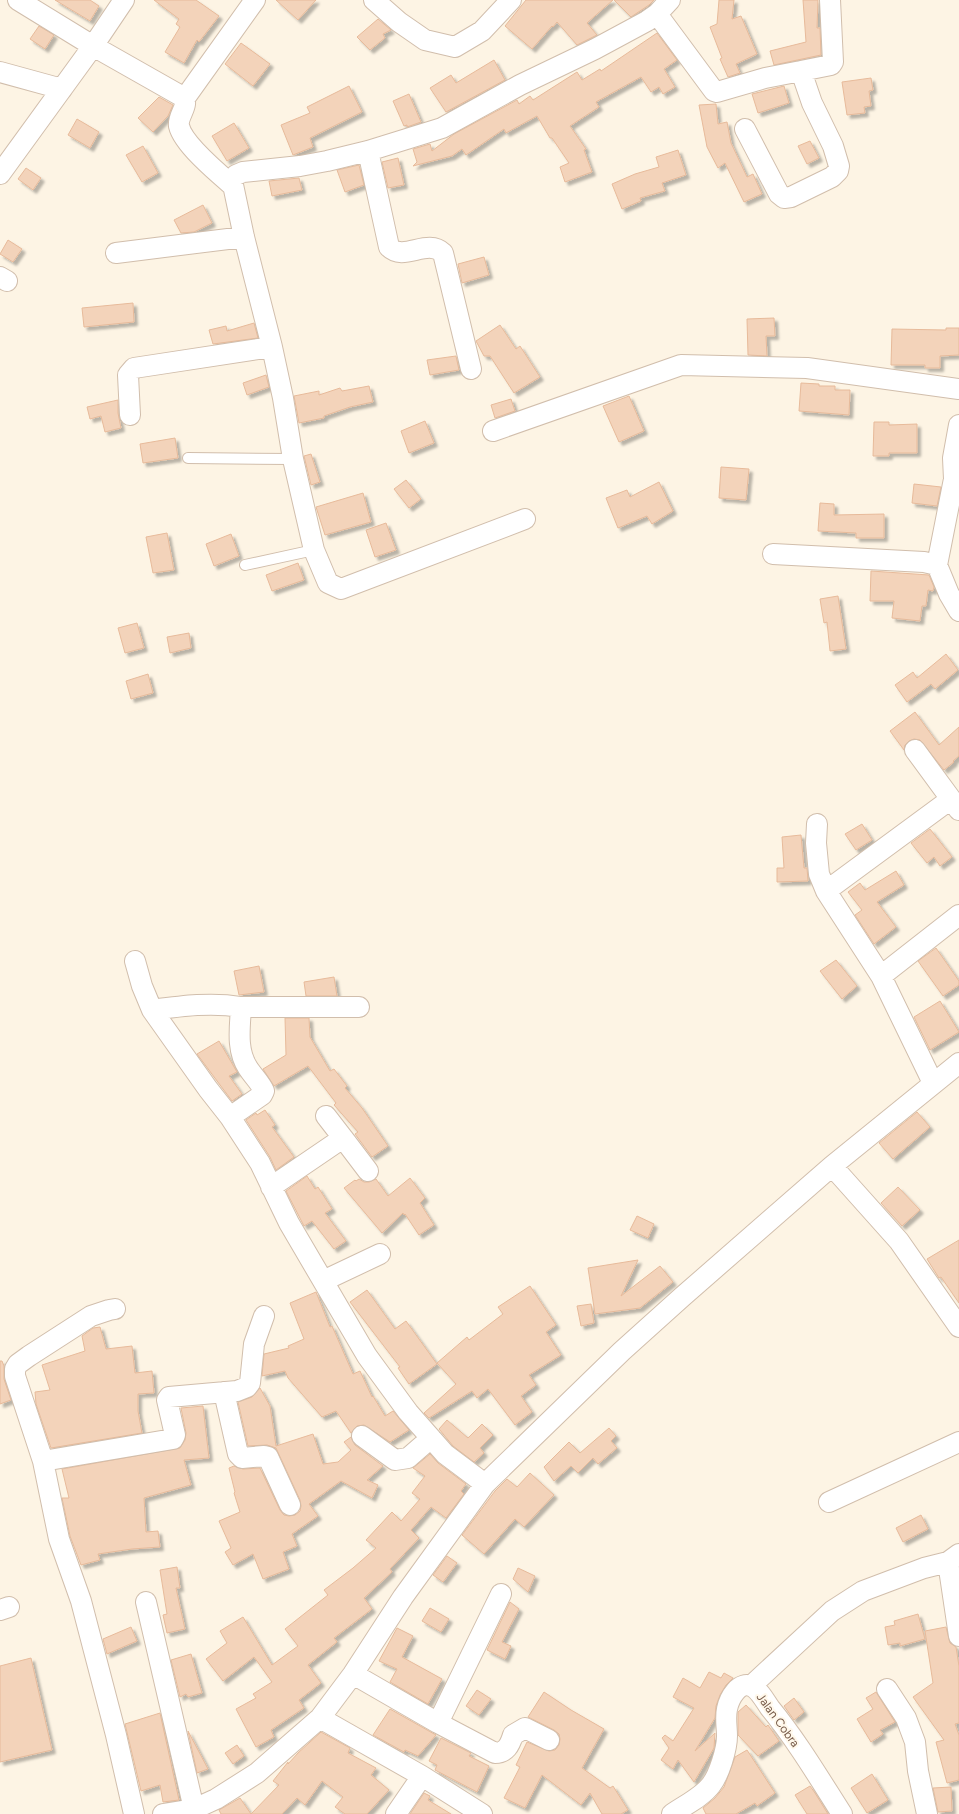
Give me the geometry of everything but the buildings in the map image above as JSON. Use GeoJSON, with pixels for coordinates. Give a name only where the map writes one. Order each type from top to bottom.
{"type":"FeatureCollection","features":[{"type":"Feature","properties":{"kind":"street"},"geometry":{"type":"LineString","coordinates":[[18,0],[93,46],[185,98]]}},
{"type":"Feature","properties":{"kind":"street"},"geometry":{"type":"LineString","coordinates":[[4,161],[62,89],[124,0]]}},
{"type":"Feature","properties":{"kind":"street"},"geometry":{"type":"LineString","coordinates":[[233,186],[206,162],[181,130],[179,122],[186,102],[185,98],[255,0]]}},
{"type":"Feature","properties":{"kind":"street"},"geometry":{"type":"LineString","coordinates":[[374,0],[399,22],[425,40],[455,47],[482,31],[511,0]]}},
{"type":"Feature","properties":{"kind":"street"},"geometry":{"type":"LineString","coordinates":[[526,519],[341,589],[328,583],[314,550],[293,460],[283,398],[272,347],[244,237],[233,186],[233,177],[243,172],[300,166],[368,151],[442,128],[520,85],[596,49],[647,22],[663,7],[714,91],[717,92],[765,78],[831,65],[833,62],[830,0]]}},
{"type":"Feature","properties":{"kind":"street"},"geometry":{"type":"LineString","coordinates":[[745,129],[779,194],[784,198],[791,197],[832,177],[838,171],[839,166],[833,146],[812,103],[801,71]]}},
{"type":"Feature","properties":{"kind":"street"},"geometry":{"type":"LineString","coordinates":[[0,72],[62,89]]}},
{"type":"Feature","properties":{"kind":"street"},"geometry":{"type":"LineString","coordinates":[[368,151],[389,246],[394,252],[431,247],[439,249],[443,253],[471,369]]}},
{"type":"Feature","properties":{"kind":"street"},"geometry":{"type":"LineString","coordinates":[[116,252],[244,237]]}},
{"type":"Feature","properties":{"kind":"street"},"geometry":{"type":"LineString","coordinates":[[130,415],[128,375],[134,368],[272,347]]}},
{"type":"Feature","properties":{"kind":"street"},"geometry":{"type":"LineString","coordinates":[[494,431],[681,365],[807,368],[959,389]]}},
{"type":"Feature","properties":{"kind":"street"},"geometry":{"type":"LineString","coordinates":[[959,425],[953,458],[954,480],[937,565],[949,594],[959,611]]}},
{"type":"Feature","properties":{"kind":"street"},"geometry":{"type":"LineString","coordinates":[[773,554],[924,562],[937,565]]}},
{"type":"Feature","properties":{"kind":"street"},"geometry":{"type":"LineString","coordinates":[[826,891],[955,804],[915,750]]}},
{"type":"Feature","properties":{"kind":"street"},"geometry":{"type":"LineString","coordinates":[[817,824],[816,843],[819,874],[826,891],[881,976],[933,1083]]}},
{"type":"Feature","properties":{"kind":"street"},"geometry":{"type":"LineString","coordinates":[[881,976],[959,915]]}},
{"type":"Feature","properties":{"kind":"street"},"geometry":{"type":"LineString","coordinates":[[135,962],[142,986],[152,1010],[208,1089],[230,1117],[260,1163],[289,1223],[367,1356],[408,1412],[445,1454],[485,1484]]}},
{"type":"Feature","properties":{"kind":"street"},"geometry":{"type":"LineString","coordinates":[[152,1010],[188,1005],[225,1004],[241,1007],[359,1007]]}},
{"type":"Feature","properties":{"kind":"street"},"geometry":{"type":"LineString","coordinates":[[230,1117],[262,1095],[264,1091],[248,1068],[242,1056],[240,1028],[241,1007]]}},
{"type":"Feature","properties":{"kind":"street"},"geometry":{"type":"LineString","coordinates":[[164,1814],[194,1810],[216,1799],[257,1773],[320,1718],[353,1674],[403,1596],[485,1484],[622,1351],[832,1166],[959,1063]]}},
{"type":"Feature","properties":{"kind":"street"},"geometry":{"type":"LineString","coordinates":[[326,1116],[368,1171]]}},
{"type":"Feature","properties":{"kind":"street"},"geometry":{"type":"LineString","coordinates":[[271,1187],[343,1138]]}},
{"type":"Feature","properties":{"kind":"street"},"geometry":{"type":"LineString","coordinates":[[832,1166],[899,1241],[959,1327]]}},
{"type":"Feature","properties":{"kind":"street"},"geometry":{"type":"LineString","coordinates":[[323,1281],[380,1254]]}},
{"type":"Feature","properties":{"kind":"street"},"geometry":{"type":"LineString","coordinates":[[115,1310],[109,1310],[91,1316],[18,1364],[15,1369],[15,1376],[43,1461],[59,1539],[81,1601],[116,1735],[134,1814]]}},
{"type":"Feature","properties":{"kind":"street"},"geometry":{"type":"LineString","coordinates":[[43,1461],[172,1440],[175,1436],[168,1398],[243,1390],[250,1383],[254,1344],[264,1316]]}},
{"type":"Feature","properties":{"kind":"street"},"geometry":{"type":"LineString","coordinates":[[224,1392],[238,1454],[242,1458],[268,1457],[290,1505]]}},
{"type":"Feature","properties":{"kind":"street"},"geometry":{"type":"LineString","coordinates":[[362,1436],[395,1460],[408,1458],[431,1438]]}},
{"type":"Feature","properties":{"kind":"street"},"geometry":{"type":"LineString","coordinates":[[829,1502],[959,1442]]}},
{"type":"Feature","properties":{"kind":"street"},"geometry":{"type":"LineString","coordinates":[[751,1686],[832,1611],[863,1591],[953,1558],[959,1636]]}},
{"type":"Feature","properties":{"kind":"street"},"geometry":{"type":"LineString","coordinates":[[438,1723],[501,1594]]}},
{"type":"Feature","properties":{"kind":"street"},"geometry":{"type":"LineString","coordinates":[[146,1602],[194,1810]]}},
{"type":"Feature","properties":{"kind":"street"},"geometry":{"type":"LineString","coordinates":[[353,1674],[438,1723],[495,1753],[502,1752],[510,1746],[513,1735],[525,1728],[548,1740]]}},
{"type":"Feature","properties":{"kind":"street","name":"Jalan Cobra"},"geometry":{"type":"LineString","coordinates":[[672,1814],[712,1785],[726,1750],[727,1708],[734,1693],[745,1685],[756,1689],[811,1764],[842,1814]]}},
{"type":"Feature","properties":{"kind":"street"},"geometry":{"type":"LineString","coordinates":[[887,1689],[906,1718],[915,1742],[918,1771],[927,1814]]}},
{"type":"Feature","properties":{"kind":"street"},"geometry":{"type":"LineString","coordinates":[[320,1718],[422,1776],[482,1814]]}},
{"type":"Feature","properties":{"kind":"street"},"geometry":{"type":"LineString","coordinates":[[396,1814],[422,1776]]}},
{"type":"Feature","properties":{"kind":"lane"},"geometry":{"type":"LineString","coordinates":[[188,458],[293,460]]}},
{"type":"Feature","properties":{"kind":"lane"},"geometry":{"type":"LineString","coordinates":[[245,565],[314,550]]}}]}
